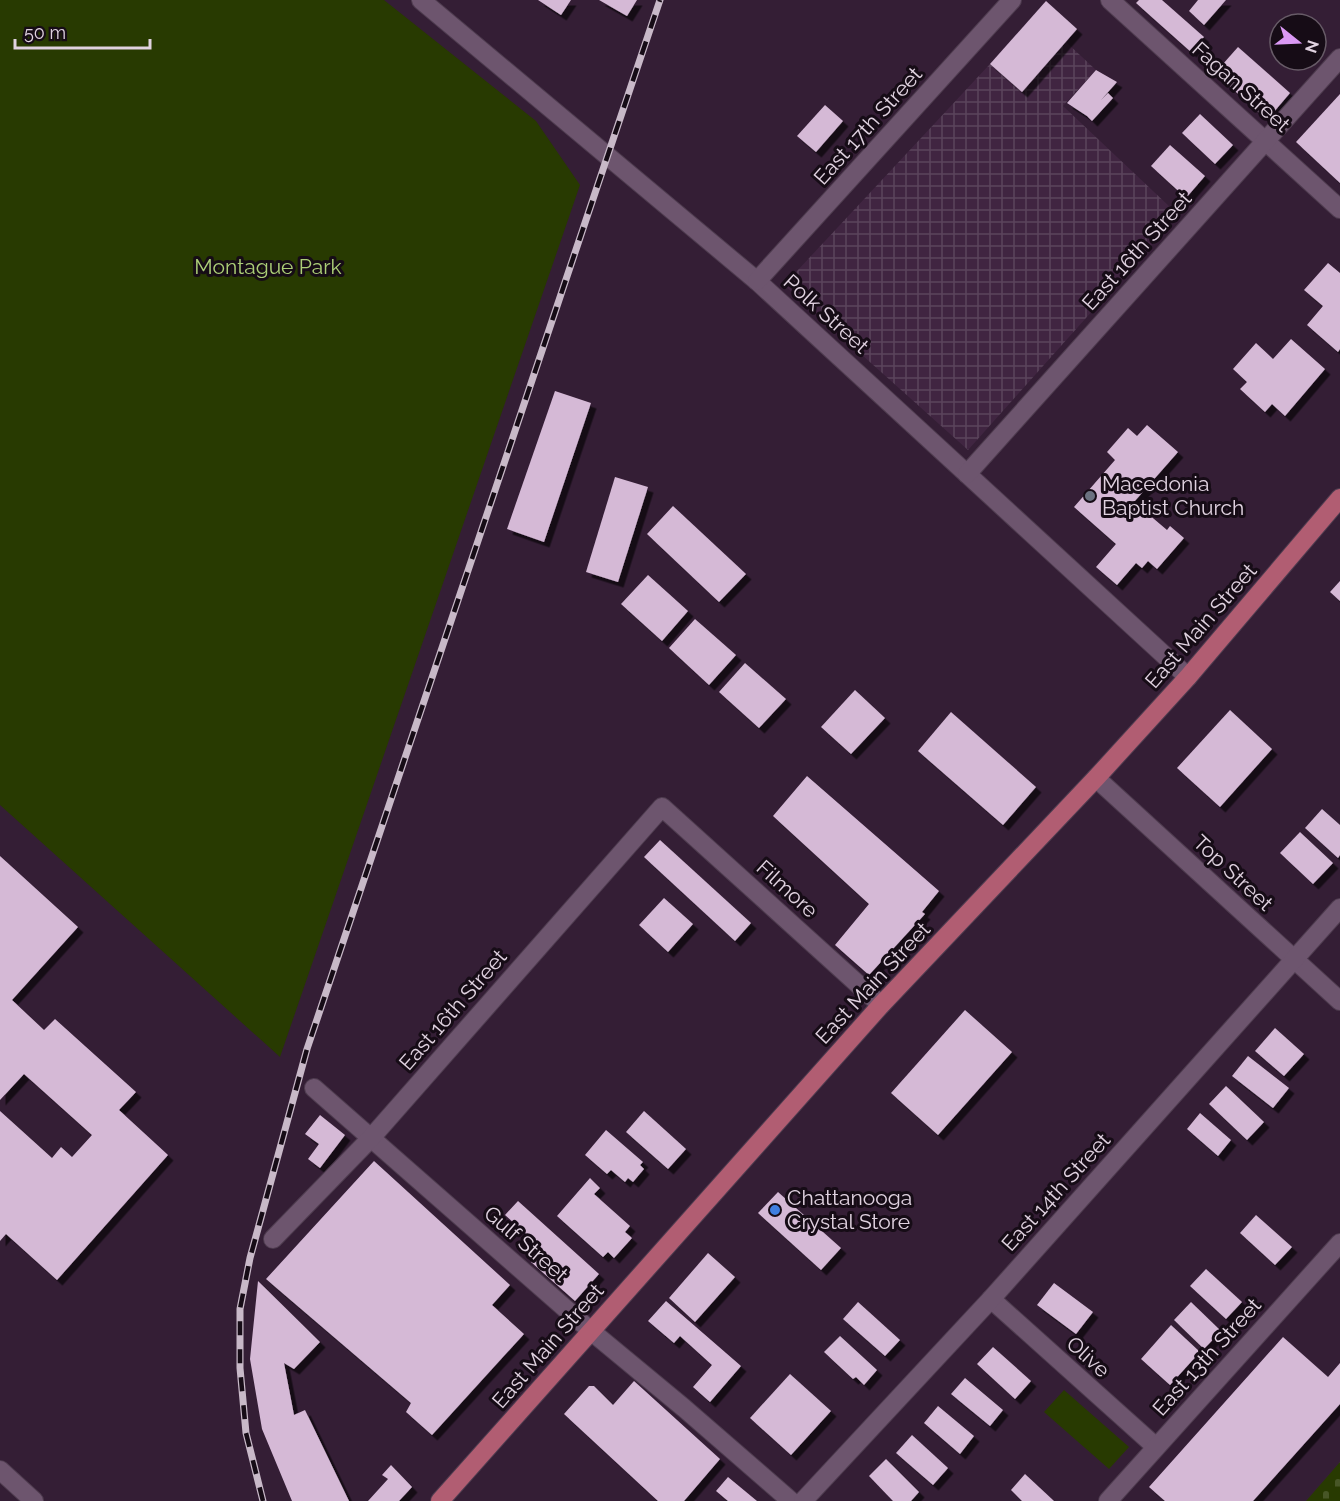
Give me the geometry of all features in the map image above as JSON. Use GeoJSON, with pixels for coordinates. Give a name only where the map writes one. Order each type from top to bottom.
{"type":"FeatureCollection","features":[{"type":"Feature","properties":{"kind":"main road","name":"East Main Street"},"geometry":{"type":"LineString","coordinates":[[440,1501],[881,1005],[1096,778],[1188,677],[1340,498]]}},
{"type":"Feature","properties":{"kind":"street","name":"Polk Street"},"geometry":{"type":"LineString","coordinates":[[421,0],[757,281],[1188,677]]}},
{"type":"Feature","properties":{"kind":"street","name":"East 17th Street"},"geometry":{"type":"LineString","coordinates":[[757,281],[1012,0]]}},
{"type":"Feature","properties":{"kind":"street","name":"Fagan Street"},"geometry":{"type":"LineString","coordinates":[[1110,0],[1340,209]]}},
{"type":"Feature","properties":{"kind":"street","name":"East 16th Street"},"geometry":{"type":"LineString","coordinates":[[967,474],[1340,58]]}},
{"type":"Feature","properties":{"kind":"street","name":"Top Street"},"geometry":{"type":"LineString","coordinates":[[1096,778],[1340,1001]]}},
{"type":"Feature","properties":{"kind":"street","name":"East 16th Street"},"geometry":{"type":"LineString","coordinates":[[273,1239],[371,1138],[662,807]]}},
{"type":"Feature","properties":{"kind":"street","name":"Filmore"},"geometry":{"type":"LineString","coordinates":[[662,807],[881,1005]]}},
{"type":"Feature","properties":{"kind":"street","name":"East 14th Street"},"geometry":{"type":"LineString","coordinates":[[803,1501],[991,1299],[1340,908]]}},
{"type":"Feature","properties":{"kind":"street","name":"Gulf Street"},"geometry":{"type":"LineString","coordinates":[[314,1088],[591,1331],[791,1501]]}},
{"type":"Feature","properties":{"kind":"street","name":"East 13th Street"},"geometry":{"type":"LineString","coordinates":[[1108,1501],[1340,1244]]}},
{"type":"Feature","properties":{"kind":"street","name":"Olive"},"geometry":{"type":"LineString","coordinates":[[991,1299],[1156,1448]]}},
{"type":"Feature","properties":{"kind":"street"},"geometry":{"type":"LineString","coordinates":[[0,1470],[25,1498]]}},
{"type":"Feature","properties":{"kind":"shaded area"},"geometry":{"type":"Polygon","coordinates":[[[1066,42],[1096,70],[1063,106],[1171,208],[1170,224],[968,450],[784,285],[990,64],[1022,92],[1066,42]]]}},
{"type":"Feature","properties":{"kind":"green space","name":"Montague Park"},"geometry":{"type":"Polygon","coordinates":[[[0,0],[384,0],[536,121],[580,185],[280,1057],[0,805],[0,0]]]}},
{"type":"Feature","properties":{"kind":"green space"},"geometry":{"type":"Polygon","coordinates":[[[1064,1390],[1129,1447],[1109,1469],[1044,1412],[1064,1390]]]}},
{"type":"Feature","properties":{"kind":"green space"},"geometry":{"type":"Polygon","coordinates":[[[1340,1462],[1340,1501],[1306,1501],[1340,1462]]]}},
{"type":"Feature","properties":{"kind":"building"},"geometry":{"type":"Polygon","coordinates":[[[538,0],[571,0],[561,15],[538,0]]]}},
{"type":"Feature","properties":{"kind":"building"},"geometry":{"type":"Polygon","coordinates":[[[599,0],[637,0],[627,16],[599,0]]]}},
{"type":"Feature","properties":{"kind":"building"},"geometry":{"type":"Polygon","coordinates":[[[1139,0],[1162,0],[1204,37],[1191,52],[1136,3],[1139,0]]]}},
{"type":"Feature","properties":{"kind":"building"},"geometry":{"type":"Polygon","coordinates":[[[1198,0],[1226,0],[1204,25],[1189,11],[1198,0]]]}},
{"type":"Feature","properties":{"kind":"building"},"geometry":{"type":"Polygon","coordinates":[[[1046,1],[1077,29],[1022,92],[990,64],[1046,1]]]}},
{"type":"Feature","properties":{"kind":"building"},"geometry":{"type":"Polygon","coordinates":[[[1238,47],[1290,93],[1267,120],[1215,73],[1238,47]]]}},
{"type":"Feature","properties":{"kind":"building"},"geometry":{"type":"Polygon","coordinates":[[[1096,70],[1117,82],[1101,100],[1108,93],[1113,98],[1092,121],[1067,103],[1096,70]]]}},
{"type":"Feature","properties":{"kind":"building"},"geometry":{"type":"Polygon","coordinates":[[[1340,94],[1340,183],[1296,142],[1340,94]]]}},
{"type":"Feature","properties":{"kind":"building"},"geometry":{"type":"Polygon","coordinates":[[[825,105],[843,121],[816,152],[797,136],[825,105]]]}},
{"type":"Feature","properties":{"kind":"building"},"geometry":{"type":"Polygon","coordinates":[[[1200,114],[1233,145],[1215,164],[1182,133],[1200,114]]]}},
{"type":"Feature","properties":{"kind":"building"},"geometry":{"type":"Polygon","coordinates":[[[1170,145],[1205,176],[1186,198],[1151,166],[1170,145]]]}},
{"type":"Feature","properties":{"kind":"building"},"geometry":{"type":"Polygon","coordinates":[[[1328,263],[1340,273],[1340,349],[1338,352],[1307,325],[1323,306],[1304,290],[1328,263]]]}},
{"type":"Feature","properties":{"kind":"building"},"geometry":{"type":"Polygon","coordinates":[[[1291,339],[1325,369],[1285,416],[1272,404],[1265,412],[1240,389],[1247,382],[1233,369],[1256,343],[1273,359],[1291,339]]]}},
{"type":"Feature","properties":{"kind":"building"},"geometry":{"type":"Polygon","coordinates":[[[555,391],[591,403],[544,542],[507,529],[555,391]]]}},
{"type":"Feature","properties":{"kind":"building"},"geometry":{"type":"Polygon","coordinates":[[[1147,425],[1178,452],[1134,502],[1167,530],[1170,526],[1184,538],[1157,569],[1148,561],[1142,568],[1136,563],[1117,585],[1096,567],[1116,544],[1074,507],[1115,460],[1107,452],[1128,428],[1137,436],[1147,425]]]}},
{"type":"Feature","properties":{"kind":"building"},"geometry":{"type":"Polygon","coordinates":[[[615,477],[648,487],[618,582],[586,572],[615,477]]]}},
{"type":"Feature","properties":{"kind":"building"},"geometry":{"type":"Polygon","coordinates":[[[673,506],[746,574],[719,602],[647,534],[673,506]]]}},
{"type":"Feature","properties":{"kind":"building"},"geometry":{"type":"Polygon","coordinates":[[[648,575],[688,611],[662,641],[621,604],[648,575]]]}},
{"type":"Feature","properties":{"kind":"building"},"geometry":{"type":"Polygon","coordinates":[[[1340,581],[1340,601],[1330,592],[1340,581]]]}},
{"type":"Feature","properties":{"kind":"building"},"geometry":{"type":"Polygon","coordinates":[[[695,619],[736,655],[709,685],[669,648],[695,619]]]}},
{"type":"Feature","properties":{"kind":"building"},"geometry":{"type":"Polygon","coordinates":[[[745,663],[786,699],[759,728],[719,692],[745,663]]]}},
{"type":"Feature","properties":{"kind":"building"},"geometry":{"type":"Polygon","coordinates":[[[855,690],[885,718],[851,754],[821,727],[855,690]]]}},
{"type":"Feature","properties":{"kind":"building"},"geometry":{"type":"Polygon","coordinates":[[[1230,710],[1272,749],[1220,807],[1177,768],[1230,710]]]}},
{"type":"Feature","properties":{"kind":"building"},"geometry":{"type":"Polygon","coordinates":[[[951,712],[1036,787],[1003,825],[918,751],[951,712]]]}},
{"type":"Feature","properties":{"kind":"building"},"geometry":{"type":"Polygon","coordinates":[[[807,776],[939,891],[922,912],[925,914],[869,975],[835,945],[869,904],[773,816],[807,776]]]}},
{"type":"Feature","properties":{"kind":"building"},"geometry":{"type":"Polygon","coordinates":[[[1322,809],[1340,825],[1340,855],[1338,858],[1305,828],[1322,809]]]}},
{"type":"Feature","properties":{"kind":"building"},"geometry":{"type":"Polygon","coordinates":[[[1300,832],[1333,863],[1313,884],[1280,853],[1300,832]]]}},
{"type":"Feature","properties":{"kind":"building"},"geometry":{"type":"Polygon","coordinates":[[[660,840],[751,923],[735,941],[644,857],[660,840]]]}},
{"type":"Feature","properties":{"kind":"building"},"geometry":{"type":"Polygon","coordinates":[[[0,856],[78,927],[12,1000],[44,1030],[55,1019],[136,1092],[119,1110],[168,1155],[57,1280],[6,1234],[0,1241],[0,1111],[52,1158],[61,1147],[72,1157],[92,1135],[24,1074],[0,1100],[0,856]]]}},
{"type":"Feature","properties":{"kind":"building"},"geometry":{"type":"Polygon","coordinates":[[[664,898],[693,924],[668,952],[639,925],[664,898]]]}},
{"type":"Feature","properties":{"kind":"building"},"geometry":{"type":"Polygon","coordinates":[[[965,1010],[1012,1052],[938,1135],[891,1093],[965,1010]]]}},
{"type":"Feature","properties":{"kind":"building"},"geometry":{"type":"Polygon","coordinates":[[[1275,1028],[1304,1054],[1284,1076],[1255,1051],[1275,1028]]]}},
{"type":"Feature","properties":{"kind":"building"},"geometry":{"type":"Polygon","coordinates":[[[1248,1056],[1289,1088],[1273,1108],[1232,1076],[1248,1056]]]}},
{"type":"Feature","properties":{"kind":"building"},"geometry":{"type":"Polygon","coordinates":[[[1226,1086],[1264,1122],[1247,1140],[1209,1104],[1226,1086]]]}},
{"type":"Feature","properties":{"kind":"building"},"geometry":{"type":"Polygon","coordinates":[[[644,1111],[686,1149],[668,1169],[626,1132],[644,1111]]]}},
{"type":"Feature","properties":{"kind":"building"},"geometry":{"type":"Polygon","coordinates":[[[1200,1113],[1231,1140],[1218,1156],[1187,1129],[1200,1113]]]}},
{"type":"Feature","properties":{"kind":"building"},"geometry":{"type":"Polygon","coordinates":[[[320,1115],[345,1135],[320,1168],[308,1159],[319,1144],[305,1134],[320,1115]]]}},
{"type":"Feature","properties":{"kind":"building"},"geometry":{"type":"Polygon","coordinates":[[[606,1130],[643,1162],[640,1165],[644,1169],[633,1182],[628,1178],[625,1182],[611,1170],[607,1174],[585,1155],[606,1130]]]}},
{"type":"Feature","properties":{"kind":"building"},"geometry":{"type":"Polygon","coordinates":[[[374,1161],[510,1285],[492,1305],[524,1334],[432,1435],[406,1412],[411,1403],[266,1279],[374,1161]]]}},
{"type":"Feature","properties":{"kind":"building"},"geometry":{"type":"Polygon","coordinates":[[[590,1178],[600,1188],[594,1194],[630,1226],[625,1232],[632,1238],[614,1258],[608,1252],[603,1257],[557,1216],[590,1178]]]}},
{"type":"Feature","properties":{"kind":"building"},"geometry":{"type":"Polygon","coordinates":[[[778,1192],[841,1248],[821,1270],[758,1213],[778,1192]]]}},
{"type":"Feature","properties":{"kind":"building"},"geometry":{"type":"Polygon","coordinates":[[[518,1201],[599,1274],[575,1301],[531,1262],[543,1249],[505,1215],[518,1201]]]}},
{"type":"Feature","properties":{"kind":"building"},"geometry":{"type":"Polygon","coordinates":[[[1256,1215],[1292,1247],[1275,1265],[1240,1233],[1256,1215]]]}},
{"type":"Feature","properties":{"kind":"building"},"geometry":{"type":"Polygon","coordinates":[[[708,1253],[735,1277],[695,1322],[669,1298],[708,1253]]]}},
{"type":"Feature","properties":{"kind":"building"},"geometry":{"type":"Polygon","coordinates":[[[1206,1269],[1242,1302],[1226,1319],[1190,1286],[1206,1269]]]}},
{"type":"Feature","properties":{"kind":"building"},"geometry":{"type":"Polygon","coordinates":[[[258,1281],[320,1342],[294,1369],[284,1363],[294,1415],[305,1410],[349,1501],[292,1501],[262,1429],[250,1359],[258,1281]]]}},
{"type":"Feature","properties":{"kind":"building"},"geometry":{"type":"Polygon","coordinates":[[[1054,1283],[1093,1312],[1076,1334],[1037,1305],[1054,1283]]]}},
{"type":"Feature","properties":{"kind":"building"},"geometry":{"type":"Polygon","coordinates":[[[666,1301],[741,1366],[710,1402],[693,1387],[712,1365],[680,1336],[674,1343],[648,1321],[666,1301]]]}},
{"type":"Feature","properties":{"kind":"building"},"geometry":{"type":"Polygon","coordinates":[[[858,1302],[900,1340],[885,1356],[843,1319],[858,1302]]]}},
{"type":"Feature","properties":{"kind":"building"},"geometry":{"type":"Polygon","coordinates":[[[1191,1302],[1221,1331],[1204,1349],[1174,1320],[1191,1302]]]}},
{"type":"Feature","properties":{"kind":"building"},"geometry":{"type":"Polygon","coordinates":[[[1171,1325],[1200,1352],[1170,1385],[1141,1359],[1171,1325]]]}},
{"type":"Feature","properties":{"kind":"building"},"geometry":{"type":"Polygon","coordinates":[[[840,1336],[877,1370],[864,1385],[856,1377],[853,1379],[824,1352],[840,1336]]]}},
{"type":"Feature","properties":{"kind":"building"},"geometry":{"type":"Polygon","coordinates":[[[1283,1337],[1328,1377],[1340,1363],[1340,1404],[1253,1501],[1165,1501],[1149,1487],[1283,1337]]]}},
{"type":"Feature","properties":{"kind":"building"},"geometry":{"type":"Polygon","coordinates":[[[993,1347],[1031,1381],[1015,1399],[977,1364],[993,1347]]]}},
{"type":"Feature","properties":{"kind":"building"},"geometry":{"type":"Polygon","coordinates":[[[790,1374],[831,1411],[791,1455],[750,1418],[790,1374]]]}},
{"type":"Feature","properties":{"kind":"building"},"geometry":{"type":"Polygon","coordinates":[[[965,1378],[1003,1410],[990,1426],[951,1394],[965,1378]]]}},
{"type":"Feature","properties":{"kind":"building"},"geometry":{"type":"Polygon","coordinates":[[[634,1381],[720,1459],[684,1501],[658,1501],[564,1414],[589,1386],[594,1386],[613,1405],[634,1381]]]}},
{"type":"Feature","properties":{"kind":"building"},"geometry":{"type":"Polygon","coordinates":[[[938,1406],[974,1436],[960,1454],[924,1423],[938,1406]]]}},
{"type":"Feature","properties":{"kind":"building"},"geometry":{"type":"Polygon","coordinates":[[[912,1435],[948,1468],[933,1485],[896,1453],[912,1435]]]}},
{"type":"Feature","properties":{"kind":"building"},"geometry":{"type":"Polygon","coordinates":[[[886,1459],[919,1492],[911,1501],[893,1501],[869,1476],[886,1459]]]}},
{"type":"Feature","properties":{"kind":"building"},"geometry":{"type":"Polygon","coordinates":[[[391,1465],[412,1487],[399,1501],[368,1501],[388,1479],[382,1475],[391,1465]]]}},
{"type":"Feature","properties":{"kind":"building"},"geometry":{"type":"Polygon","coordinates":[[[1025,1474],[1054,1501],[1022,1501],[1011,1490],[1025,1474]]]}},
{"type":"Feature","properties":{"kind":"building"},"geometry":{"type":"Polygon","coordinates":[[[728,1477],[757,1501],[728,1501],[716,1491],[728,1477]]]}},
{"type":"Feature","properties":{"kind":"railway"},"geometry":{"type":"LineString","coordinates":[[263,1501],[246,1433],[240,1368],[240,1309],[250,1258],[307,1049],[660,0]]}},
{"type":"Feature","properties":{"kind":"place","name":"Macedonia Baptist Church"},"geometry":{"type":"Point","coordinates":[1090,496]}},
{"type":"Feature","properties":{"kind":"place","name":"Chattanooga Crystal Store"},"geometry":{"type":"Point","coordinates":[775,1210]}}]}
